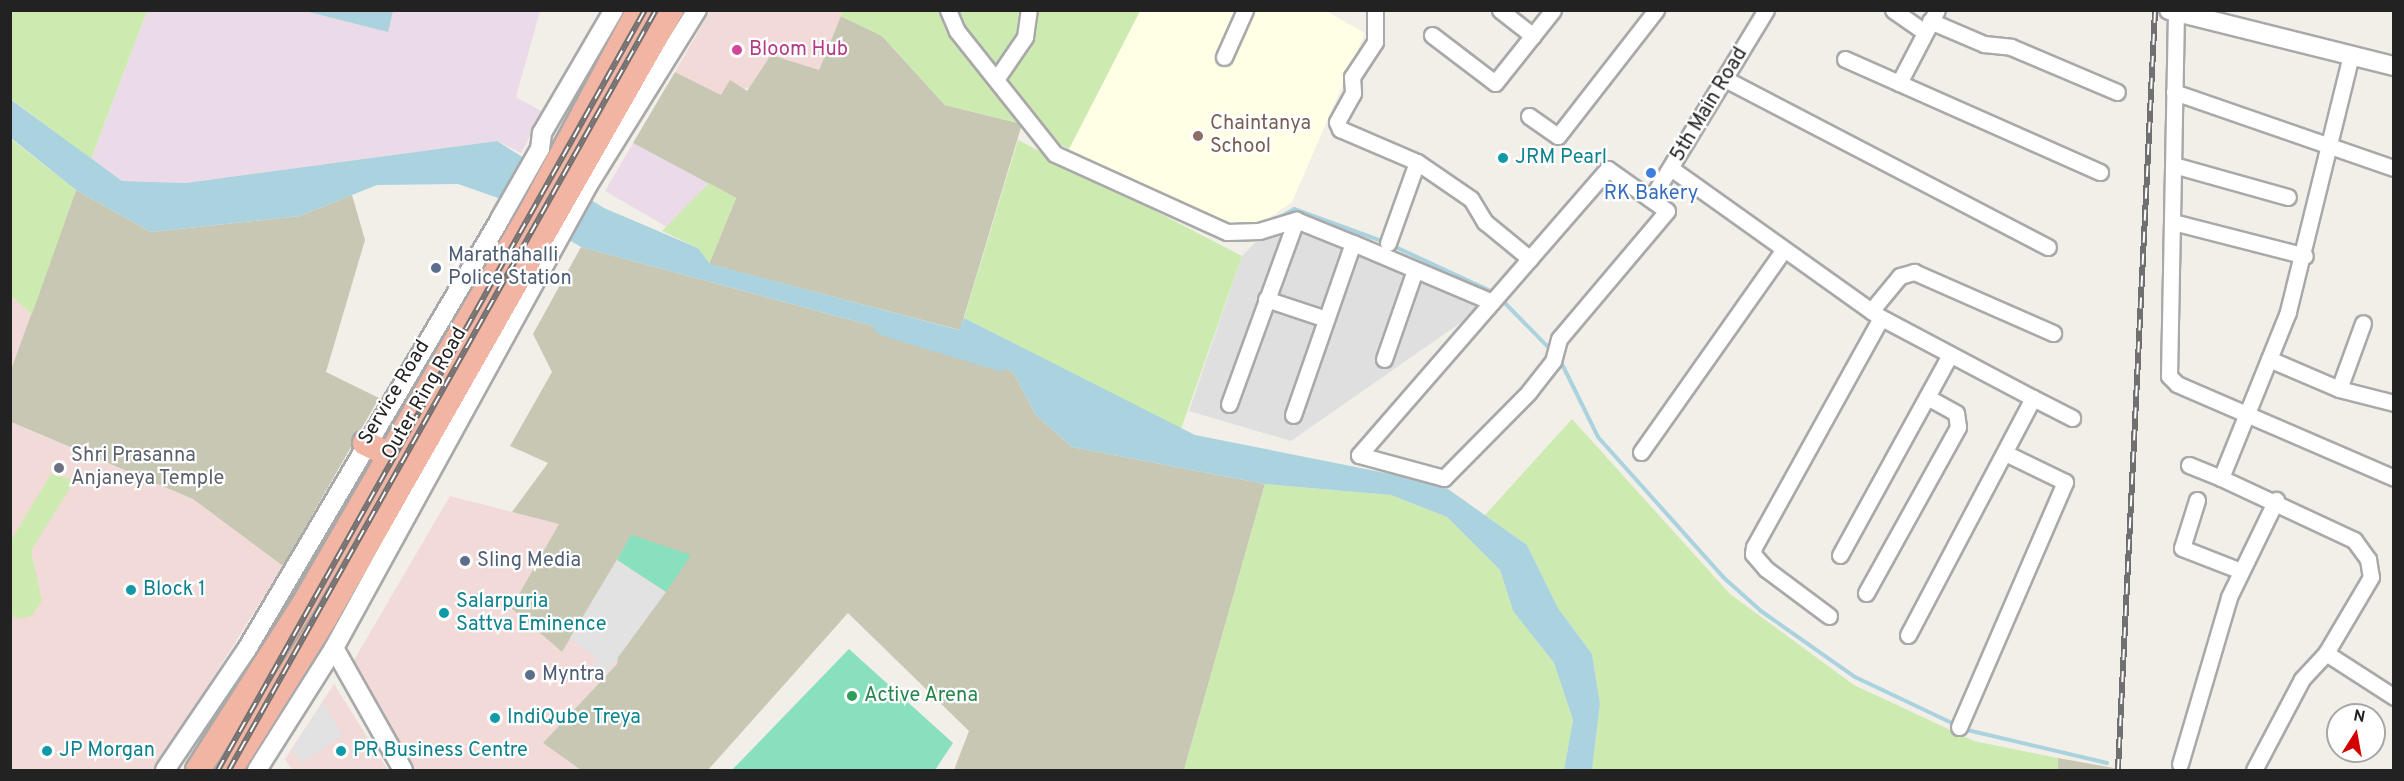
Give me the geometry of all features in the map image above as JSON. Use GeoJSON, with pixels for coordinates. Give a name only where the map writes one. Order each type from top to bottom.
{"type":"FeatureCollection","features":[{"type":"Feature","properties":{"kind":"highway","name":"Outer Ring Road"},"geometry":{"type":"LineString","coordinates":[[198,771],[254,690],[390,455],[510,225],[564,152],[639,10]]}},
{"type":"Feature","properties":{"kind":"highway","name":"Outer Ring Road"},"geometry":{"type":"LineString","coordinates":[[230,771],[325,618],[550,239],[671,10]]}},
{"type":"Feature","properties":{"kind":"highway"},"geometry":{"type":"LineString","coordinates":[[365,443],[390,455]]}},
{"type":"Feature","properties":{"kind":"street","name":"Service Road"},"geometry":{"type":"LineString","coordinates":[[165,771],[246,649],[365,443],[510,225],[540,149],[542,133],[614,10]]}},
{"type":"Feature","properties":{"kind":"street"},"geometry":{"type":"LineString","coordinates":[[582,182],[697,10]]}},
{"type":"Feature","properties":{"kind":"street"},"geometry":{"type":"LineString","coordinates":[[948,10],[957,31],[997,78],[1055,154],[1227,232],[1259,231],[1296,220],[1415,270],[1496,298]]}},
{"type":"Feature","properties":{"kind":"street"},"geometry":{"type":"LineString","coordinates":[[997,78],[1025,37],[1029,10]]}},
{"type":"Feature","properties":{"kind":"street"},"geometry":{"type":"LineString","coordinates":[[1224,57],[1245,10]]}},
{"type":"Feature","properties":{"kind":"street"},"geometry":{"type":"LineString","coordinates":[[1375,10],[1375,42],[1352,77],[1353,93],[1336,122],[1340,129],[1417,162],[1471,199],[1485,222],[1530,259]]}},
{"type":"Feature","properties":{"kind":"street"},"geometry":{"type":"LineString","coordinates":[[1500,10],[1533,36]]}},
{"type":"Feature","properties":{"kind":"street"},"geometry":{"type":"LineString","coordinates":[[1432,35],[1495,83],[1553,10]]}},
{"type":"Feature","properties":{"kind":"street"},"geometry":{"type":"LineString","coordinates":[[1529,116],[1558,136],[1656,10]]}},
{"type":"Feature","properties":{"kind":"street","name":"5th Main Road"},"geometry":{"type":"LineString","coordinates":[[1651,199],[1672,169],[1766,10]]}},
{"type":"Feature","properties":{"kind":"street"},"geometry":{"type":"LineString","coordinates":[[1893,10],[1930,21],[1984,44],[2011,47],[2116,92]]}},
{"type":"Feature","properties":{"kind":"street"},"geometry":{"type":"LineString","coordinates":[[2394,66],[2172,11],[2177,166],[2173,222],[2169,376],[2247,416],[2394,478]]}},
{"type":"Feature","properties":{"kind":"street"},"geometry":{"type":"LineString","coordinates":[[1899,83],[1930,21]]}},
{"type":"Feature","properties":{"kind":"street"},"geometry":{"type":"LineString","coordinates":[[2221,478],[2269,359],[2305,256],[2351,55]]}},
{"type":"Feature","properties":{"kind":"street"},"geometry":{"type":"LineString","coordinates":[[1845,59],[2100,172]]}},
{"type":"Feature","properties":{"kind":"street"},"geometry":{"type":"LineString","coordinates":[[1725,79],[2048,247]]}},
{"type":"Feature","properties":{"kind":"street"},"geometry":{"type":"LineString","coordinates":[[2174,93],[2394,168]]}},
{"type":"Feature","properties":{"kind":"street"},"geometry":{"type":"LineString","coordinates":[[1388,243],[1417,162]]}},
{"type":"Feature","properties":{"kind":"street"},"geometry":{"type":"LineString","coordinates":[[2177,166],[2288,197]]}},
{"type":"Feature","properties":{"kind":"street"},"geometry":{"type":"LineString","coordinates":[[1608,169],[1651,199],[1666,211],[1555,354],[1444,478],[1359,454],[1608,169]]}},
{"type":"Feature","properties":{"kind":"street"},"geometry":{"type":"LineString","coordinates":[[1672,169],[1876,314],[2072,418]]}},
{"type":"Feature","properties":{"kind":"street"},"geometry":{"type":"LineString","coordinates":[[1229,404],[1296,220]]}},
{"type":"Feature","properties":{"kind":"street"},"geometry":{"type":"LineString","coordinates":[[2173,222],[2305,256]]}},
{"type":"Feature","properties":{"kind":"street"},"geometry":{"type":"LineString","coordinates":[[257,771],[334,648],[550,239]]}},
{"type":"Feature","properties":{"kind":"street"},"geometry":{"type":"LineString","coordinates":[[1293,415],[1353,243]]}},
{"type":"Feature","properties":{"kind":"street"},"geometry":{"type":"LineString","coordinates":[[1641,452],[1784,249]]}},
{"type":"Feature","properties":{"kind":"street"},"geometry":{"type":"LineString","coordinates":[[1384,359],[1415,270]]}},
{"type":"Feature","properties":{"kind":"street"},"geometry":{"type":"LineString","coordinates":[[1829,616],[1766,569],[1753,554],[1754,547],[1876,314],[1900,276],[1914,272],[2053,333]]}},
{"type":"Feature","properties":{"kind":"street"},"geometry":{"type":"LineString","coordinates":[[1266,299],[1326,319]]}},
{"type":"Feature","properties":{"kind":"street"},"geometry":{"type":"LineString","coordinates":[[2338,389],[2363,322]]}},
{"type":"Feature","properties":{"kind":"street"},"geometry":{"type":"LineString","coordinates":[[1840,555],[1950,355]]}},
{"type":"Feature","properties":{"kind":"street"},"geometry":{"type":"LineString","coordinates":[[2269,359],[2338,389],[2394,404]]}},
{"type":"Feature","properties":{"kind":"street"},"geometry":{"type":"LineString","coordinates":[[1866,593],[1958,427],[1956,413],[1927,397]]}},
{"type":"Feature","properties":{"kind":"street"},"geometry":{"type":"LineString","coordinates":[[1908,635],[2033,398]]}},
{"type":"Feature","properties":{"kind":"street"},"geometry":{"type":"LineString","coordinates":[[1959,727],[2065,482],[2005,453]]}},
{"type":"Feature","properties":{"kind":"street"},"geometry":{"type":"LineString","coordinates":[[2189,465],[2276,500],[2354,540],[2368,559],[2371,577],[2326,653],[2302,679],[2254,771]]}},
{"type":"Feature","properties":{"kind":"street"},"geometry":{"type":"LineString","coordinates":[[2197,500],[2182,548],[2241,571]]}},
{"type":"Feature","properties":{"kind":"street"},"geometry":{"type":"LineString","coordinates":[[2180,764],[2241,571],[2276,500]]}},
{"type":"Feature","properties":{"kind":"street"},"geometry":{"type":"LineString","coordinates":[[334,648],[403,771]]}},
{"type":"Feature","properties":{"kind":"street"},"geometry":{"type":"LineString","coordinates":[[2326,653],[2394,697]]}},
{"type":"Feature","properties":{"kind":"shaded area"},"geometry":{"type":"Polygon","coordinates":[[[147,11],[540,11],[516,97],[543,112],[521,153],[497,141],[185,183],[122,181],[91,159],[147,11]]]}},
{"type":"Feature","properties":{"kind":"shaded area"},"geometry":{"type":"Polygon","coordinates":[[[710,11],[841,11],[841,16],[819,70],[721,95],[675,72],[710,11]]]}},
{"type":"Feature","properties":{"kind":"shaded area","name":"Chaintanya School"},"geometry":{"type":"Polygon","coordinates":[[[1140,11],[1326,11],[1365,33],[1292,202],[1243,236],[1069,149],[1140,11]]]}},
{"type":"Feature","properties":{"kind":"shaded area"},"geometry":{"type":"Polygon","coordinates":[[[841,16],[882,36],[945,105],[1022,124],[960,330],[709,264],[736,198],[633,143],[675,72],[721,95],[730,80],[747,91],[771,55],[819,70],[841,16]]]}},
{"type":"Feature","properties":{"kind":"shaded area"},"geometry":{"type":"Polygon","coordinates":[[[633,143],[709,183],[667,227],[605,191],[633,143]]]}},
{"type":"Feature","properties":{"kind":"shaded area"},"geometry":{"type":"Polygon","coordinates":[[[76,190],[151,232],[300,216],[352,195],[365,240],[326,372],[379,398],[283,566],[193,499],[11,422],[10,373],[76,190]]]}},
{"type":"Feature","properties":{"kind":"shaded area"},"geometry":{"type":"Polygon","coordinates":[[[1302,214],[1496,298],[1291,441],[1189,411],[1242,256],[1275,223],[1302,214]]]}},
{"type":"Feature","properties":{"kind":"shaded area"},"geometry":{"type":"Polygon","coordinates":[[[581,247],[995,359],[1014,374],[1036,415],[1072,447],[1265,484],[1184,770],[954,770],[969,731],[848,613],[708,770],[581,770],[543,743],[617,664],[631,536],[562,652],[511,608],[559,524],[512,512],[548,463],[510,446],[552,372],[533,334],[581,247]]]}},
{"type":"Feature","properties":{"kind":"shaded area"},"geometry":{"type":"Polygon","coordinates":[[[11,296],[32,314],[11,373],[11,296]]]}},
{"type":"Feature","properties":{"kind":"shaded area"},"geometry":{"type":"Polygon","coordinates":[[[10,422],[193,499],[283,566],[155,770],[11,770],[10,422]]]}},
{"type":"Feature","properties":{"kind":"shaded area","name":"Salarpuria Sattva Eminence"},"geometry":{"type":"Polygon","coordinates":[[[450,496],[559,524],[511,608],[562,652],[631,535],[617,664],[543,743],[581,770],[412,770],[354,660],[450,496]]]}},
{"type":"Feature","properties":{"kind":"shaded area"},"geometry":{"type":"Polygon","coordinates":[[[617,560],[666,592],[600,682],[587,670],[598,659],[570,638],[617,560]]]}},
{"type":"Feature","properties":{"kind":"shaded area"},"geometry":{"type":"Polygon","coordinates":[[[334,684],[388,770],[292,770],[285,759],[334,684]]]}},
{"type":"Feature","properties":{"kind":"shaded area"},"geometry":{"type":"Polygon","coordinates":[[[323,701],[342,736],[302,763],[292,751],[323,701]]]}},
{"type":"Feature","properties":{"kind":"shaded area"},"geometry":{"type":"Polygon","coordinates":[[[2058,758],[2125,770],[2058,770],[2058,758]]]}},
{"type":"Feature","properties":{"kind":"green space"},"geometry":{"type":"Polygon","coordinates":[[[10,11],[147,11],[91,159],[11,99],[10,11]]]}},
{"type":"Feature","properties":{"kind":"green space"},"geometry":{"type":"Polygon","coordinates":[[[841,11],[1140,11],[1069,149],[1022,124],[945,105],[882,36],[841,16],[841,11]]]}},
{"type":"Feature","properties":{"kind":"green space"},"geometry":{"type":"Polygon","coordinates":[[[10,138],[76,190],[32,314],[11,296],[10,138]]]}},
{"type":"Feature","properties":{"kind":"green space"},"geometry":{"type":"Polygon","coordinates":[[[1018,140],[1242,256],[1181,429],[964,318],[1018,140]]]}},
{"type":"Feature","properties":{"kind":"green space"},"geometry":{"type":"Polygon","coordinates":[[[709,183],[736,198],[709,264],[698,248],[662,231],[709,183]]]}},
{"type":"Feature","properties":{"kind":"green space"},"geometry":{"type":"Polygon","coordinates":[[[1572,419],[1730,594],[1854,685],[1974,741],[2058,758],[2058,770],[1592,770],[1600,704],[1592,654],[1558,608],[1527,545],[1485,515],[1572,419]]]}},
{"type":"Feature","properties":{"kind":"green space"},"geometry":{"type":"Polygon","coordinates":[[[51,474],[75,480],[31,551],[42,600],[32,616],[18,619],[11,615],[11,540],[51,474]]]}},
{"type":"Feature","properties":{"kind":"green space"},"geometry":{"type":"Polygon","coordinates":[[[1265,484],[1391,495],[1447,517],[1500,570],[1513,611],[1554,663],[1573,720],[1564,770],[1184,770],[1265,484]]]}},
{"type":"Feature","properties":{"kind":"green space"},"geometry":{"type":"Polygon","coordinates":[[[631,535],[691,555],[666,592],[617,560],[631,535]]]}},
{"type":"Feature","properties":{"kind":"green space","name":"Active Arena"},"geometry":{"type":"Polygon","coordinates":[[[849,649],[953,743],[935,770],[732,770],[849,649]]]}},
{"type":"Feature","properties":{"kind":"water"},"geometry":{"type":"Polygon","coordinates":[[[301,10],[393,10],[393,11],[388,32],[301,10]]]}},
{"type":"Feature","properties":{"kind":"water"},"geometry":{"type":"Polygon","coordinates":[[[10,99],[122,181],[185,183],[497,141],[604,208],[698,248],[710,264],[959,330],[964,318],[1195,435],[1441,484],[1527,545],[1558,608],[1592,654],[1600,704],[1592,770],[1564,770],[1573,720],[1554,663],[1513,611],[1500,570],[1447,517],[1391,495],[1265,484],[1072,447],[1036,415],[1014,374],[995,359],[581,247],[501,199],[458,184],[377,185],[300,216],[151,232],[76,190],[11,138],[10,99]]]}},
{"type":"Feature","properties":{"kind":"waterway"},"geometry":{"type":"LineString","coordinates":[[1277,219],[1294,209],[1384,242]]}},
{"type":"Feature","properties":{"kind":"waterway"},"geometry":{"type":"LineString","coordinates":[[1391,245],[1495,293]]}},
{"type":"Feature","properties":{"kind":"waterway"},"geometry":{"type":"LineString","coordinates":[[1501,299],[1552,351]]}},
{"type":"Feature","properties":{"kind":"waterway"},"geometry":{"type":"LineString","coordinates":[[885,325],[1000,360]]}},
{"type":"Feature","properties":{"kind":"waterway"},"geometry":{"type":"LineString","coordinates":[[1558,356],[1598,437],[1723,577],[1761,611],[1855,677],[1956,725]]}},
{"type":"Feature","properties":{"kind":"waterway"},"geometry":{"type":"LineString","coordinates":[[1963,729],[2107,763]]}},
{"type":"Feature","properties":{"kind":"railway"},"geometry":{"type":"LineString","coordinates":[[218,770],[645,10]]}},
{"type":"Feature","properties":{"kind":"railway"},"geometry":{"type":"LineString","coordinates":[[229,770],[656,10]]}},
{"type":"Feature","properties":{"kind":"railway"},"geometry":{"type":"LineString","coordinates":[[2118,770],[2155,10]]}},
{"type":"Feature","properties":{"kind":"place","name":"Bloom Hub"},"geometry":{"type":"Point","coordinates":[737,50]}},
{"type":"Feature","properties":{"kind":"place","name":"Chaintanya School"},"geometry":{"type":"Point","coordinates":[1198,136]}},
{"type":"Feature","properties":{"kind":"place","name":"JRM Pearl"},"geometry":{"type":"Point","coordinates":[1503,158]}},
{"type":"Feature","properties":{"kind":"place","name":"RK Bakery"},"geometry":{"type":"Point","coordinates":[1651,173]}},
{"type":"Feature","properties":{"kind":"place","name":"Marathahalli Police Station"},"geometry":{"type":"Point","coordinates":[436,268]}},
{"type":"Feature","properties":{"kind":"place","name":"Shri Prasanna Anjaneya Temple"},"geometry":{"type":"Point","coordinates":[59,468]}},
{"type":"Feature","properties":{"kind":"place","name":"Sling Media"},"geometry":{"type":"Point","coordinates":[465,561]}},
{"type":"Feature","properties":{"kind":"place","name":"Block 1"},"geometry":{"type":"Point","coordinates":[131,590]}},
{"type":"Feature","properties":{"kind":"place","name":"Salarpuria Sattva Eminence"},"geometry":{"type":"Point","coordinates":[444,613]}},
{"type":"Feature","properties":{"kind":"place","name":"Myntra"},"geometry":{"type":"Point","coordinates":[530,675]}},
{"type":"Feature","properties":{"kind":"place","name":"Active Arena"},"geometry":{"type":"Point","coordinates":[852,696]}},
{"type":"Feature","properties":{"kind":"place","name":"IndiQube Treya"},"geometry":{"type":"Point","coordinates":[495,718]}},
{"type":"Feature","properties":{"kind":"place","name":"JP Morgan"},"geometry":{"type":"Point","coordinates":[47,751]}},
{"type":"Feature","properties":{"kind":"place","name":"PR Business Centre"},"geometry":{"type":"Point","coordinates":[341,751]}}]}
